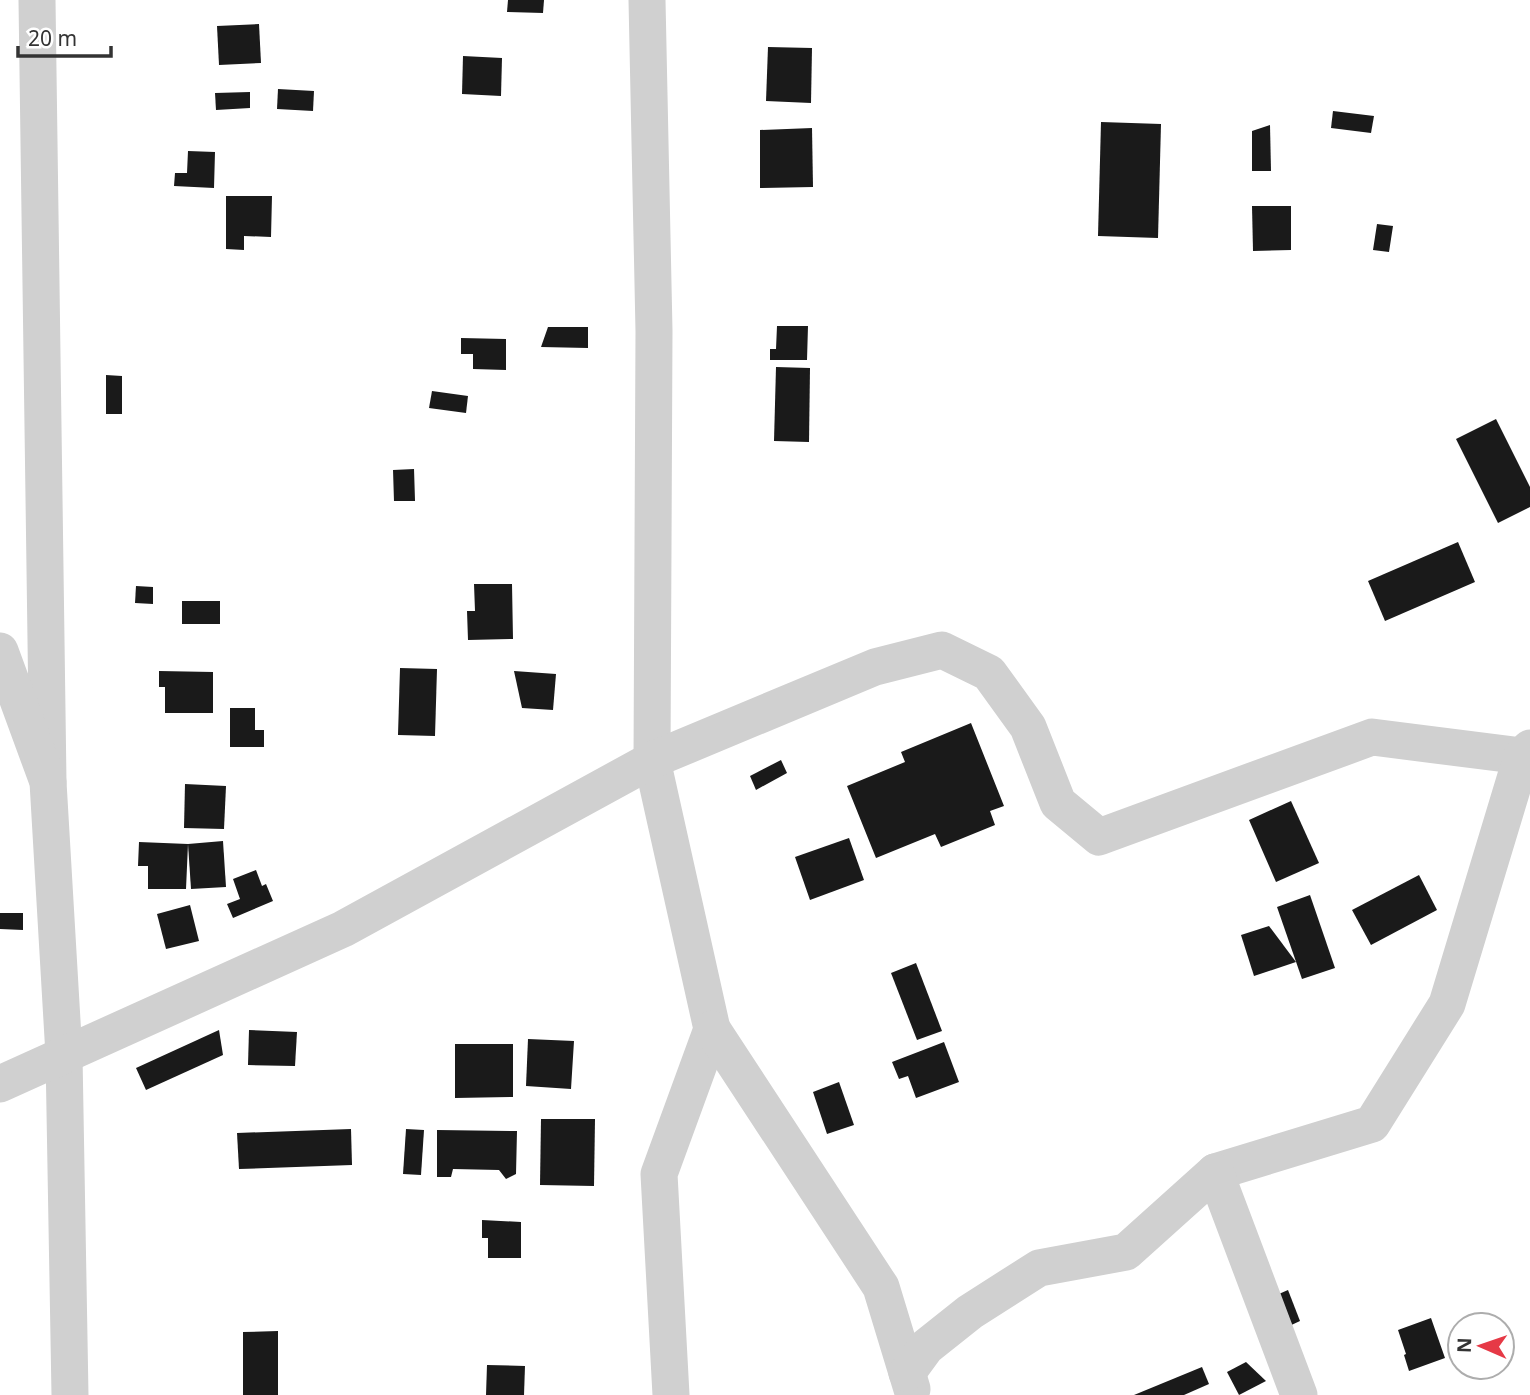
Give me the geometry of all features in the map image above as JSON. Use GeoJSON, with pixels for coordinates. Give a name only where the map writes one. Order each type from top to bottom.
{"type":"FeatureCollection","features":[{"type":"Feature","properties":{"kind":"street"},"geometry":{"type":"LineString","coordinates":[[37,0],[48,782],[64,1055],[69,1395]]}},
{"type":"Feature","properties":{"kind":"street"},"geometry":{"type":"LineString","coordinates":[[647,0],[654,331],[652,760],[712,1029],[881,1287],[910,1384]]}},
{"type":"Feature","properties":{"kind":"street"},"geometry":{"type":"LineString","coordinates":[[0,1084],[343,929],[652,760],[875,667],[942,650],[989,673],[1028,727],[1058,803],[1099,837],[1372,737],[1526,752],[1447,1004],[1372,1124],[1215,1172],[1126,1252],[1039,1268],[970,1312],[926,1348],[910,1384]]}},
{"type":"Feature","properties":{"kind":"street"},"geometry":{"type":"LineString","coordinates":[[0,651],[48,782]]}},
{"type":"Feature","properties":{"kind":"street"},"geometry":{"type":"LineString","coordinates":[[671,1395],[659,1174],[712,1029]]}},
{"type":"Feature","properties":{"kind":"street"},"geometry":{"type":"LineString","coordinates":[[1215,1172],[1299,1395]]}},
{"type":"Feature","properties":{"kind":"building"},"geometry":{"type":"Polygon","coordinates":[[[508,0],[544,0],[543,13],[507,12],[508,0]]]}},
{"type":"Feature","properties":{"kind":"building"},"geometry":{"type":"Polygon","coordinates":[[[259,24],[261,63],[219,65],[217,26],[259,24]]]}},
{"type":"Feature","properties":{"kind":"building"},"geometry":{"type":"Polygon","coordinates":[[[768,47],[812,48],[811,103],[766,101],[768,47]]]}},
{"type":"Feature","properties":{"kind":"building"},"geometry":{"type":"Polygon","coordinates":[[[463,56],[502,58],[501,96],[462,94],[463,56]]]}},
{"type":"Feature","properties":{"kind":"building"},"geometry":{"type":"Polygon","coordinates":[[[278,89],[314,91],[313,111],[277,109],[278,89]]]}},
{"type":"Feature","properties":{"kind":"building"},"geometry":{"type":"Polygon","coordinates":[[[250,92],[250,108],[216,110],[215,93],[250,92]]]}},
{"type":"Feature","properties":{"kind":"building"},"geometry":{"type":"Polygon","coordinates":[[[1333,111],[1374,116],[1371,133],[1331,128],[1333,111]]]}},
{"type":"Feature","properties":{"kind":"building"},"geometry":{"type":"Polygon","coordinates":[[[1101,122],[1161,124],[1158,238],[1098,236],[1101,122]]]}},
{"type":"Feature","properties":{"kind":"building"},"geometry":{"type":"Polygon","coordinates":[[[1270,125],[1271,171],[1252,171],[1252,131],[1270,125]]]}},
{"type":"Feature","properties":{"kind":"building"},"geometry":{"type":"Polygon","coordinates":[[[812,128],[813,187],[760,188],[760,130],[812,128]]]}},
{"type":"Feature","properties":{"kind":"building"},"geometry":{"type":"Polygon","coordinates":[[[188,151],[215,152],[214,188],[174,186],[175,173],[187,173],[188,151]]]}},
{"type":"Feature","properties":{"kind":"building"},"geometry":{"type":"Polygon","coordinates":[[[226,196],[272,196],[271,237],[244,236],[244,250],[226,249],[226,196]]]}},
{"type":"Feature","properties":{"kind":"building"},"geometry":{"type":"Polygon","coordinates":[[[1252,206],[1291,206],[1291,250],[1253,251],[1252,206]]]}},
{"type":"Feature","properties":{"kind":"building"},"geometry":{"type":"Polygon","coordinates":[[[1377,224],[1393,226],[1389,252],[1373,250],[1377,224]]]}},
{"type":"Feature","properties":{"kind":"building"},"geometry":{"type":"Polygon","coordinates":[[[777,326],[808,326],[807,360],[770,360],[770,349],[776,349],[777,326]]]}},
{"type":"Feature","properties":{"kind":"building"},"geometry":{"type":"Polygon","coordinates":[[[548,327],[588,327],[588,348],[541,347],[548,327]]]}},
{"type":"Feature","properties":{"kind":"building"},"geometry":{"type":"Polygon","coordinates":[[[461,338],[506,339],[506,370],[473,369],[473,354],[461,354],[461,338]]]}},
{"type":"Feature","properties":{"kind":"building"},"geometry":{"type":"Polygon","coordinates":[[[776,367],[810,368],[809,442],[774,441],[776,367]]]}},
{"type":"Feature","properties":{"kind":"building"},"geometry":{"type":"Polygon","coordinates":[[[106,375],[122,376],[122,414],[106,414],[106,375]]]}},
{"type":"Feature","properties":{"kind":"building"},"geometry":{"type":"Polygon","coordinates":[[[432,391],[468,396],[466,413],[429,408],[432,391]]]}},
{"type":"Feature","properties":{"kind":"building"},"geometry":{"type":"Polygon","coordinates":[[[1496,419],[1530,487],[1530,507],[1498,523],[1456,439],[1496,419]]]}},
{"type":"Feature","properties":{"kind":"building"},"geometry":{"type":"Polygon","coordinates":[[[414,469],[415,501],[394,501],[393,470],[414,469]]]}},
{"type":"Feature","properties":{"kind":"building"},"geometry":{"type":"Polygon","coordinates":[[[1458,542],[1475,582],[1385,621],[1368,581],[1458,542]]]}},
{"type":"Feature","properties":{"kind":"building"},"geometry":{"type":"Polygon","coordinates":[[[474,584],[512,584],[513,639],[468,640],[467,611],[475,611],[474,584]]]}},
{"type":"Feature","properties":{"kind":"building"},"geometry":{"type":"Polygon","coordinates":[[[136,586],[153,587],[153,604],[135,603],[136,586]]]}},
{"type":"Feature","properties":{"kind":"building"},"geometry":{"type":"Polygon","coordinates":[[[182,601],[220,601],[220,624],[182,624],[182,601]]]}},
{"type":"Feature","properties":{"kind":"building"},"geometry":{"type":"Polygon","coordinates":[[[400,668],[437,669],[435,736],[398,735],[400,668]]]}},
{"type":"Feature","properties":{"kind":"building"},"geometry":{"type":"Polygon","coordinates":[[[159,671],[213,672],[213,713],[165,713],[165,687],[159,687],[159,671]]]}},
{"type":"Feature","properties":{"kind":"building"},"geometry":{"type":"Polygon","coordinates":[[[514,671],[556,674],[553,710],[522,708],[514,671]]]}},
{"type":"Feature","properties":{"kind":"building"},"geometry":{"type":"Polygon","coordinates":[[[230,708],[255,708],[255,730],[264,730],[264,747],[230,747],[230,708]]]}},
{"type":"Feature","properties":{"kind":"building"},"geometry":{"type":"Polygon","coordinates":[[[971,723],[1004,806],[990,811],[995,825],[941,847],[935,834],[876,858],[847,786],[905,762],[901,752],[971,723]]]}},
{"type":"Feature","properties":{"kind":"building"},"geometry":{"type":"Polygon","coordinates":[[[781,760],[787,773],[756,790],[750,776],[781,760]]]}},
{"type":"Feature","properties":{"kind":"building"},"geometry":{"type":"Polygon","coordinates":[[[185,784],[226,786],[224,829],[184,828],[185,784]]]}},
{"type":"Feature","properties":{"kind":"building"},"geometry":{"type":"Polygon","coordinates":[[[1291,801],[1319,863],[1276,882],[1249,820],[1291,801]]]}},
{"type":"Feature","properties":{"kind":"building"},"geometry":{"type":"Polygon","coordinates":[[[849,838],[864,880],[810,900],[795,857],[849,838]]]}},
{"type":"Feature","properties":{"kind":"building"},"geometry":{"type":"Polygon","coordinates":[[[223,841],[226,887],[191,889],[188,844],[223,841]]]}},
{"type":"Feature","properties":{"kind":"building"},"geometry":{"type":"Polygon","coordinates":[[[139,842],[188,844],[186,889],[148,889],[148,866],[138,866],[139,842]]]}},
{"type":"Feature","properties":{"kind":"building"},"geometry":{"type":"Polygon","coordinates":[[[256,870],[262,886],[266,884],[273,901],[233,918],[227,904],[240,899],[233,879],[256,870]]]}},
{"type":"Feature","properties":{"kind":"building"},"geometry":{"type":"Polygon","coordinates":[[[1419,875],[1437,910],[1371,945],[1352,910],[1419,875]]]}},
{"type":"Feature","properties":{"kind":"building"},"geometry":{"type":"Polygon","coordinates":[[[1310,895],[1335,968],[1302,979],[1277,907],[1310,895]]]}},
{"type":"Feature","properties":{"kind":"building"},"geometry":{"type":"Polygon","coordinates":[[[190,905],[199,941],[166,949],[157,914],[190,905]]]}},
{"type":"Feature","properties":{"kind":"building"},"geometry":{"type":"Polygon","coordinates":[[[0,913],[23,913],[23,930],[0,929],[0,913]]]}},
{"type":"Feature","properties":{"kind":"building"},"geometry":{"type":"Polygon","coordinates":[[[1269,926],[1296,962],[1254,976],[1241,935],[1269,926]]]}},
{"type":"Feature","properties":{"kind":"building"},"geometry":{"type":"Polygon","coordinates":[[[916,963],[942,1031],[917,1040],[891,973],[916,963]]]}},
{"type":"Feature","properties":{"kind":"building"},"geometry":{"type":"Polygon","coordinates":[[[219,1030],[223,1055],[146,1090],[136,1068],[219,1030]]]}},
{"type":"Feature","properties":{"kind":"building"},"geometry":{"type":"Polygon","coordinates":[[[249,1030],[297,1032],[295,1066],[248,1065],[249,1030]]]}},
{"type":"Feature","properties":{"kind":"building"},"geometry":{"type":"Polygon","coordinates":[[[528,1039],[574,1041],[571,1089],[526,1086],[528,1039]]]}},
{"type":"Feature","properties":{"kind":"building"},"geometry":{"type":"Polygon","coordinates":[[[944,1042],[959,1082],[916,1098],[908,1076],[899,1079],[892,1062],[944,1042]]]}},
{"type":"Feature","properties":{"kind":"building"},"geometry":{"type":"Polygon","coordinates":[[[455,1044],[513,1044],[513,1097],[455,1098],[455,1044]]]}},
{"type":"Feature","properties":{"kind":"building"},"geometry":{"type":"Polygon","coordinates":[[[839,1082],[854,1125],[827,1134],[813,1092],[839,1082]]]}},
{"type":"Feature","properties":{"kind":"building"},"geometry":{"type":"Polygon","coordinates":[[[541,1119],[595,1119],[594,1186],[540,1185],[541,1119]]]}},
{"type":"Feature","properties":{"kind":"building"},"geometry":{"type":"Polygon","coordinates":[[[351,1129],[352,1165],[239,1169],[237,1133],[351,1129]]]}},
{"type":"Feature","properties":{"kind":"building"},"geometry":{"type":"Polygon","coordinates":[[[406,1129],[424,1130],[421,1175],[403,1174],[406,1129]]]}},
{"type":"Feature","properties":{"kind":"building"},"geometry":{"type":"Polygon","coordinates":[[[437,1130],[517,1131],[516,1174],[506,1179],[499,1170],[453,1169],[451,1177],[437,1177],[437,1130]]]}},
{"type":"Feature","properties":{"kind":"building"},"geometry":{"type":"Polygon","coordinates":[[[482,1220],[521,1222],[521,1258],[488,1258],[488,1238],[482,1238],[482,1220]]]}},
{"type":"Feature","properties":{"kind":"building"},"geometry":{"type":"Polygon","coordinates":[[[1288,1290],[1300,1321],[1285,1328],[1272,1297],[1288,1290]]]}},
{"type":"Feature","properties":{"kind":"building"},"geometry":{"type":"Polygon","coordinates":[[[1431,1318],[1445,1358],[1409,1371],[1398,1330],[1431,1318]]]}},
{"type":"Feature","properties":{"kind":"building"},"geometry":{"type":"Polygon","coordinates":[[[278,1331],[278,1395],[243,1395],[243,1332],[278,1331]]]}},
{"type":"Feature","properties":{"kind":"building"},"geometry":{"type":"Polygon","coordinates":[[[1246,1362],[1266,1381],[1239,1395],[1227,1372],[1246,1362]]]}},
{"type":"Feature","properties":{"kind":"building"},"geometry":{"type":"Polygon","coordinates":[[[487,1365],[525,1366],[524,1395],[486,1395],[487,1365]]]}},
{"type":"Feature","properties":{"kind":"building"},"geometry":{"type":"Polygon","coordinates":[[[1202,1367],[1209,1384],[1184,1395],[1134,1395],[1202,1367]]]}}]}
